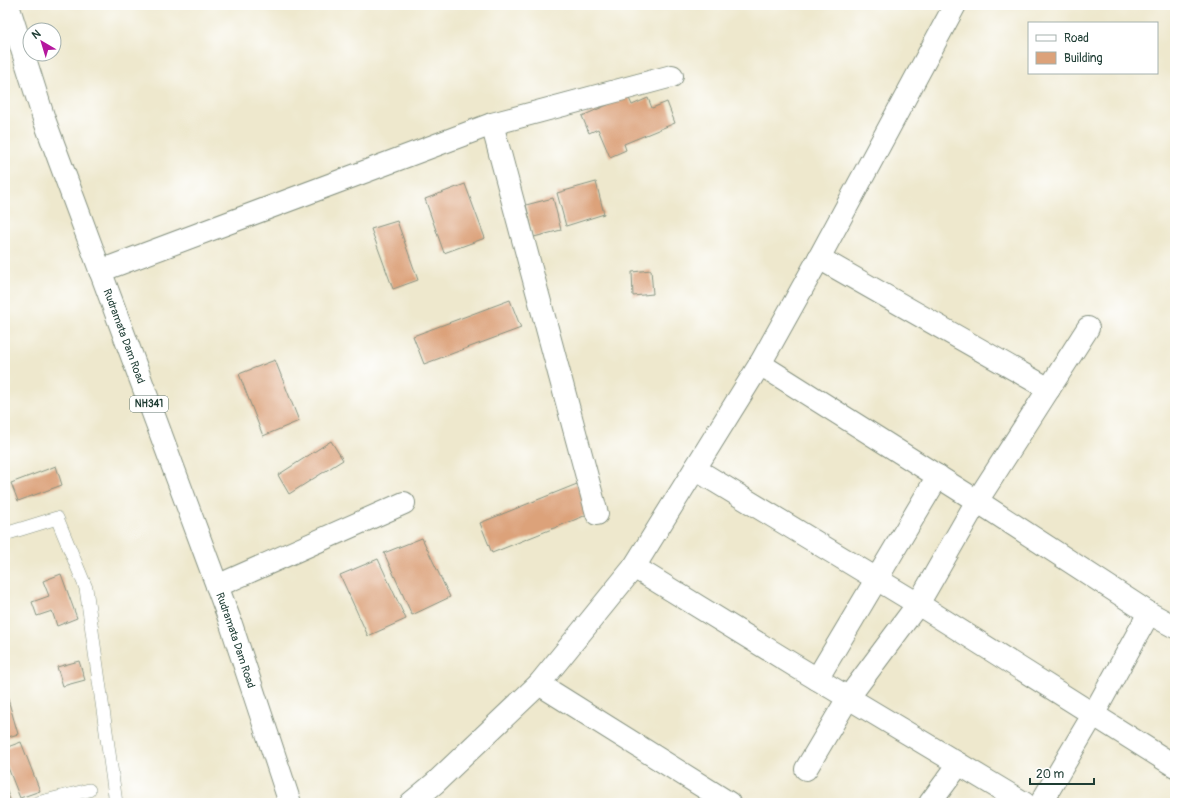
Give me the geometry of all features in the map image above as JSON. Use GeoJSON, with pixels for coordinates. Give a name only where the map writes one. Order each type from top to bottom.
{"type":"FeatureCollection","features":[{"type":"Feature","properties":{"kind":"main road","name":"Rudramata Dam Road"},"geometry":{"type":"LineString","coordinates":[[8,5],[44,119],[217,586],[290,803]]}},
{"type":"Feature","properties":{"kind":"main road"},"geometry":{"type":"LineString","coordinates":[[411,803],[435,783],[539,684],[634,567],[760,364],[819,258],[955,5]]}},
{"type":"Feature","properties":{"kind":"main road"},"geometry":{"type":"LineString","coordinates":[[100,271],[492,124],[672,76]]}},
{"type":"Feature","properties":{"kind":"main road"},"geometry":{"type":"LineString","coordinates":[[492,124],[597,514]]}},
{"type":"Feature","properties":{"kind":"main road"},"geometry":{"type":"LineString","coordinates":[[819,258],[1049,389]]}},
{"type":"Feature","properties":{"kind":"main road"},"geometry":{"type":"LineString","coordinates":[[806,769],[848,698],[918,604],[977,501],[1088,328]]}},
{"type":"Feature","properties":{"kind":"main road"},"geometry":{"type":"LineString","coordinates":[[760,364],[938,476],[1149,613],[1175,627]]}},
{"type":"Feature","properties":{"kind":"main road"},"geometry":{"type":"LineString","coordinates":[[695,469],[918,604],[1175,766]]}},
{"type":"Feature","properties":{"kind":"main road"},"geometry":{"type":"LineString","coordinates":[[817,679],[938,476]]}},
{"type":"Feature","properties":{"kind":"main road"},"geometry":{"type":"LineString","coordinates":[[217,586],[404,503]]}},
{"type":"Feature","properties":{"kind":"main road"},"geometry":{"type":"LineString","coordinates":[[634,567],[848,698],[1024,803]]}},
{"type":"Feature","properties":{"kind":"main road"},"geometry":{"type":"LineString","coordinates":[[1041,803],[1093,715],[1149,613]]}},
{"type":"Feature","properties":{"kind":"main road"},"geometry":{"type":"LineString","coordinates":[[539,684],[729,803]]}},
{"type":"Feature","properties":{"kind":"main road"},"geometry":{"type":"LineString","coordinates":[[930,803],[959,764]]}},
{"type":"Feature","properties":{"kind":"lane"},"geometry":{"type":"LineString","coordinates":[[5,534],[57,518],[60,524],[86,588],[116,803]]}},
{"type":"Feature","properties":{"kind":"lane"},"geometry":{"type":"LineString","coordinates":[[37,803],[89,790]]}},
{"type":"Feature","properties":{"kind":"building"},"geometry":{"type":"Polygon","coordinates":[[[628,96],[632,105],[648,98],[652,108],[667,102],[675,123],[624,144],[626,150],[610,157],[598,129],[589,133],[582,116],[628,96]]]}},
{"type":"Feature","properties":{"kind":"building"},"geometry":{"type":"Polygon","coordinates":[[[596,182],[604,214],[566,226],[557,193],[596,182]]]}},
{"type":"Feature","properties":{"kind":"building"},"geometry":{"type":"Polygon","coordinates":[[[465,184],[485,238],[444,253],[425,199],[465,184]]]}},
{"type":"Feature","properties":{"kind":"building"},"geometry":{"type":"Polygon","coordinates":[[[553,198],[561,230],[534,237],[526,205],[553,198]]]}},
{"type":"Feature","properties":{"kind":"building"},"geometry":{"type":"Polygon","coordinates":[[[397,221],[418,280],[393,289],[371,229],[397,221]]]}},
{"type":"Feature","properties":{"kind":"building"},"geometry":{"type":"Polygon","coordinates":[[[651,270],[653,294],[633,296],[632,272],[651,270]]]}},
{"type":"Feature","properties":{"kind":"building"},"geometry":{"type":"Polygon","coordinates":[[[510,300],[521,328],[424,364],[413,336],[510,300]]]}},
{"type":"Feature","properties":{"kind":"building"},"geometry":{"type":"Polygon","coordinates":[[[275,360],[299,421],[263,436],[239,374],[275,360]]]}},
{"type":"Feature","properties":{"kind":"building"},"geometry":{"type":"Polygon","coordinates":[[[331,441],[343,460],[289,494],[278,475],[331,441]]]}},
{"type":"Feature","properties":{"kind":"building"},"geometry":{"type":"Polygon","coordinates":[[[56,466],[62,485],[18,501],[11,483],[56,466]]]}},
{"type":"Feature","properties":{"kind":"building"},"geometry":{"type":"Polygon","coordinates":[[[577,484],[589,514],[492,553],[480,523],[577,484]]]}},
{"type":"Feature","properties":{"kind":"building"},"geometry":{"type":"Polygon","coordinates":[[[422,538],[450,597],[412,615],[384,553],[422,538]]]}},
{"type":"Feature","properties":{"kind":"building"},"geometry":{"type":"Polygon","coordinates":[[[378,559],[406,619],[368,636],[340,575],[378,559]]]}},
{"type":"Feature","properties":{"kind":"building"},"geometry":{"type":"Polygon","coordinates":[[[61,574],[77,618],[57,626],[52,611],[37,616],[32,602],[49,596],[43,581],[61,574]]]}},
{"type":"Feature","properties":{"kind":"building"},"geometry":{"type":"Polygon","coordinates":[[[79,661],[85,680],[63,686],[57,667],[79,661]]]}},
{"type":"Feature","properties":{"kind":"building"},"geometry":{"type":"Polygon","coordinates":[[[5,689],[18,734],[5,738],[5,689]]]}},
{"type":"Feature","properties":{"kind":"building"},"geometry":{"type":"Polygon","coordinates":[[[21,742],[40,791],[20,798],[5,760],[5,748],[21,742]]]}},
{"type":"Feature","properties":{"kind":"building"},"geometry":{"type":"Polygon","coordinates":[[[5,787],[11,802],[8,803],[5,803],[5,787]]]}}]}
